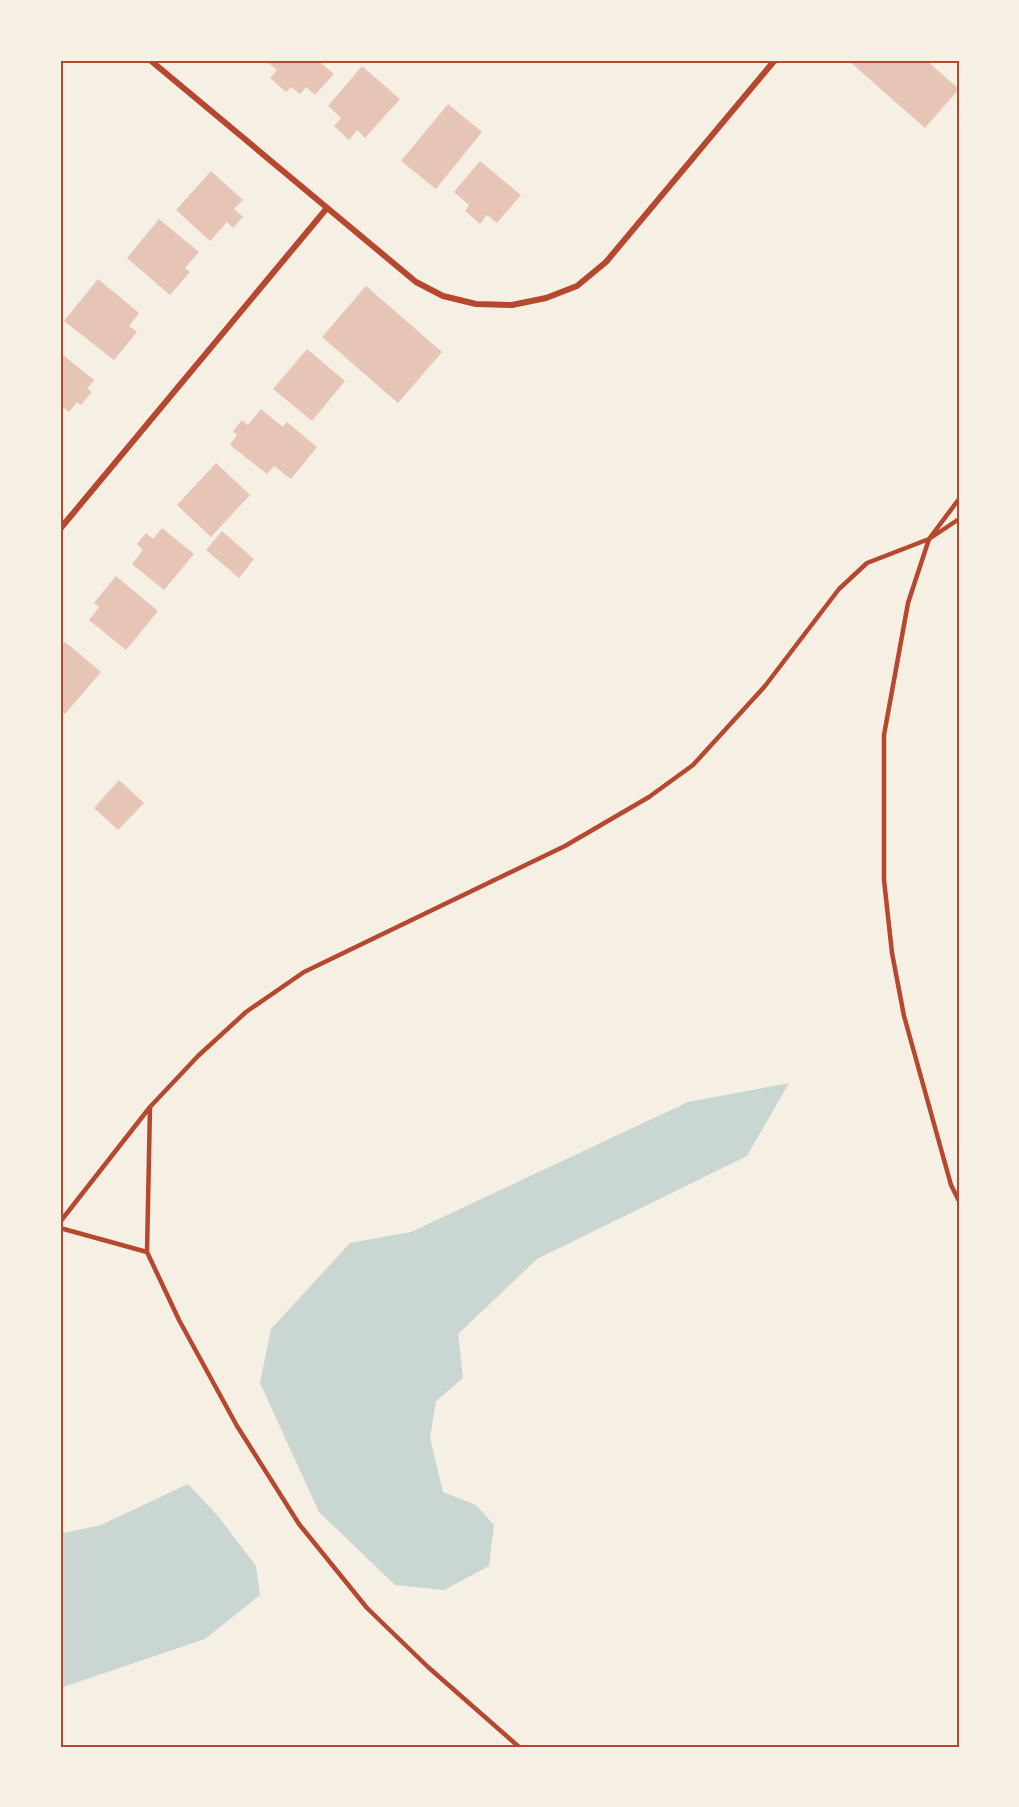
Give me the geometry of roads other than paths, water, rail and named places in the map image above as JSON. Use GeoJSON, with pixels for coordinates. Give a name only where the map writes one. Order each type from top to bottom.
{"type":"FeatureCollection","features":[{"type":"Feature","properties":{"kind":"street"},"geometry":{"type":"LineString","coordinates":[[150,60],[416,282],[443,296],[476,304],[512,305],[546,298],[577,286],[606,262],[775,60]]}},
{"type":"Feature","properties":{"kind":"street"},"geometry":{"type":"LineString","coordinates":[[60,530],[327,208]]}},
{"type":"Feature","properties":{"kind":"lane"},"geometry":{"type":"LineString","coordinates":[[959,499],[929,539],[908,603],[884,735],[884,880],[892,953],[904,1016],[951,1185],[959,1201]]}},
{"type":"Feature","properties":{"kind":"lane"},"geometry":{"type":"LineString","coordinates":[[60,1221],[150,1107],[198,1056],[246,1012],[304,972],[566,846],[649,797],[693,765],[765,686],[839,589],[867,563],[929,539],[959,519]]}},
{"type":"Feature","properties":{"kind":"lane"},"geometry":{"type":"LineString","coordinates":[[150,1107],[147,1252],[179,1320],[237,1426],[299,1524],[367,1608],[428,1667],[519,1747]]}},
{"type":"Feature","properties":{"kind":"lane"},"geometry":{"type":"LineString","coordinates":[[60,1228],[147,1252]]}}]}
